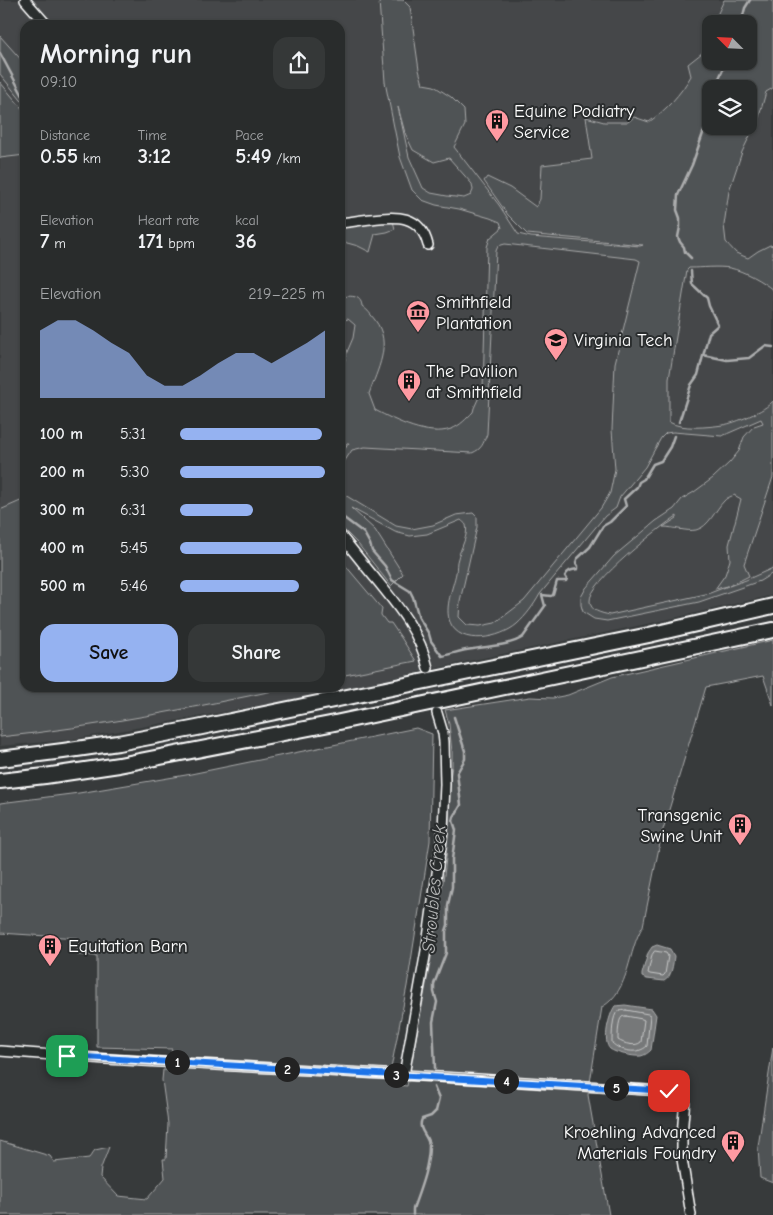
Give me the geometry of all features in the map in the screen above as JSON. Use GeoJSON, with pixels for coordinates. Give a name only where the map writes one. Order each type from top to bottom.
{"type":"FeatureCollection","features":[{"type":"Feature","properties":{"kind":"highway"},"geometry":{"type":"LineString","coordinates":[[0,759],[118,743],[196,728],[648,635],[773,606]]}},
{"type":"Feature","properties":{"kind":"highway"},"geometry":{"type":"LineString","coordinates":[[0,781],[119,765],[320,726],[773,630]]}},
{"type":"Feature","properties":{"kind":"street"},"geometry":{"type":"LineString","coordinates":[[25,0],[43,20]]}},
{"type":"Feature","properties":{"kind":"street"},"geometry":{"type":"LineString","coordinates":[[345,222],[389,217],[402,218],[416,223],[422,229],[428,245]]}},
{"type":"Feature","properties":{"kind":"street"},"geometry":{"type":"LineString","coordinates":[[345,541],[404,614],[423,648],[428,668]]}},
{"type":"Feature","properties":{"kind":"street"},"geometry":{"type":"LineString","coordinates":[[404,1075],[427,945],[443,830],[444,742],[437,713]]}},
{"type":"Feature","properties":{"kind":"street"},"geometry":{"type":"LineString","coordinates":[[0,1052],[678,1092],[685,1098],[682,1159],[691,1215]]}},
{"type":"Feature","properties":{"kind":"shaded area","name":"Virginia Tech"},"geometry":{"type":"Polygon","coordinates":[[[0,0],[773,0],[773,595],[345,689],[345,20],[20,20],[20,692],[334,692],[69,740],[0,746],[0,0]]]}},
{"type":"Feature","properties":{"kind":"shaded area"},"geometry":{"type":"Polygon","coordinates":[[[403,0],[410,7],[419,70],[423,84],[434,86],[451,97],[464,110],[465,125],[454,147],[499,205],[518,234],[531,237],[643,245],[527,234],[508,215],[484,181],[487,177],[510,188],[536,207],[540,199],[542,165],[592,159],[586,117],[604,122],[628,122],[634,117],[649,122],[673,101],[687,83],[691,76],[688,64],[702,53],[702,70],[758,70],[758,15],[717,15],[724,0],[773,0],[773,88],[766,92],[757,121],[757,80],[702,80],[702,135],[750,135],[742,152],[729,191],[724,225],[726,242],[736,253],[748,258],[770,245],[773,246],[773,290],[753,277],[730,268],[689,268],[687,270],[669,379],[669,422],[674,425],[688,427],[723,425],[735,422],[764,409],[773,401],[773,477],[744,564],[749,576],[729,586],[773,568],[773,573],[760,581],[699,602],[607,621],[594,619],[583,612],[581,605],[581,597],[586,588],[614,556],[656,521],[674,509],[682,499],[713,478],[739,451],[744,437],[754,426],[763,423],[761,419],[722,436],[666,433],[661,438],[645,467],[620,497],[616,508],[605,516],[540,594],[527,614],[510,629],[491,636],[471,637],[462,635],[455,630],[450,622],[448,604],[456,573],[457,560],[467,529],[461,520],[427,534],[410,536],[395,532],[351,508],[375,530],[403,574],[391,586],[358,544],[345,531],[345,495],[396,526],[412,529],[433,525],[456,515],[473,513],[477,517],[477,527],[460,601],[459,617],[467,625],[480,626],[495,623],[524,601],[601,508],[610,493],[615,469],[612,430],[615,363],[640,261],[505,244],[498,246],[496,251],[487,434],[482,446],[472,453],[365,447],[352,450],[345,460],[345,449],[349,443],[345,446],[345,359],[353,338],[355,325],[348,319],[345,320],[345,296],[359,299],[362,306],[375,320],[383,338],[382,357],[369,394],[375,410],[412,427],[442,431],[454,428],[473,412],[483,388],[487,247],[490,238],[502,228],[500,222],[422,200],[412,190],[400,157],[385,82],[379,1],[403,0]],[[398,107],[409,157],[423,188],[431,193],[447,196],[464,198],[471,195],[473,190],[472,184],[449,158],[434,162],[413,150],[405,133],[398,107]],[[734,495],[727,498],[708,522],[696,530],[663,527],[677,518],[677,516],[656,531],[612,569],[600,582],[590,601],[592,607],[597,611],[610,615],[710,593],[728,586],[715,589],[725,575],[730,560],[729,545],[741,499],[734,495]]]}},
{"type":"Feature","properties":{"kind":"shaded area"},"geometry":{"type":"Polygon","coordinates":[[[0,36],[20,58],[20,99],[0,74],[0,36]]]}},
{"type":"Feature","properties":{"kind":"shaded area"},"geometry":{"type":"Polygon","coordinates":[[[0,82],[20,106],[20,156],[0,158],[0,82]]]}},
{"type":"Feature","properties":{"kind":"shaded area"},"geometry":{"type":"Polygon","coordinates":[[[393,221],[395,229],[375,234],[370,252],[345,242],[345,226],[393,221]]]}},
{"type":"Feature","properties":{"kind":"shaded area"},"geometry":{"type":"Polygon","coordinates":[[[20,501],[20,692],[268,692],[180,710],[0,737],[0,510],[20,501]]]}},
{"type":"Feature","properties":{"kind":"shaded area"},"geometry":{"type":"Polygon","coordinates":[[[345,565],[382,609],[381,615],[387,623],[391,623],[416,661],[345,675],[345,565]]]}},
{"type":"Feature","properties":{"kind":"shaded area"},"geometry":{"type":"Polygon","coordinates":[[[773,640],[773,705],[763,676],[706,687],[662,833],[643,926],[618,991],[602,1007],[588,1095],[609,1215],[0,1215],[0,1141],[50,1156],[54,1162],[89,1158],[95,1150],[109,1147],[101,1168],[100,1177],[118,1196],[147,1199],[165,1178],[163,1159],[166,1159],[168,1124],[162,1080],[163,1070],[169,1070],[172,1049],[97,1047],[97,956],[77,955],[78,938],[0,933],[0,803],[79,793],[186,775],[416,728],[432,734],[430,841],[407,986],[388,1084],[407,1086],[431,958],[445,868],[452,752],[449,724],[445,710],[530,697],[553,698],[568,695],[612,677],[773,640]]]}},
{"type":"Feature","properties":{"kind":"shaded area"},"geometry":{"type":"Polygon","coordinates":[[[773,1047],[773,1183],[760,1178],[758,1147],[773,1047]]]}},
{"type":"Feature","properties":{"kind":"water"},"geometry":{"type":"Polygon","coordinates":[[[657,945],[670,949],[674,956],[673,966],[667,979],[664,981],[642,977],[648,953],[652,947],[657,945]]]}},
{"type":"Feature","properties":{"kind":"water"},"geometry":{"type":"Polygon","coordinates":[[[625,1005],[652,1009],[656,1015],[651,1050],[642,1056],[620,1053],[610,1049],[608,1045],[606,1034],[613,1010],[615,1006],[625,1005]]]}},
{"type":"Feature","properties":{"kind":"waterway"},"geometry":{"type":"LineString","coordinates":[[743,15],[750,0]]}},
{"type":"Feature","properties":{"kind":"waterway","name":"Stroubles Creek"},"geometry":{"type":"LineString","coordinates":[[0,53],[20,90]]}},
{"type":"Feature","properties":{"kind":"waterway"},"geometry":{"type":"LineString","coordinates":[[718,80],[723,70]]}},
{"type":"Feature","properties":{"kind":"waterway"},"geometry":{"type":"LineString","coordinates":[[691,258],[685,252],[678,237],[680,227],[680,218],[677,210],[678,195],[692,165],[702,135]]}},
{"type":"Feature","properties":{"kind":"waterway"},"geometry":{"type":"LineString","coordinates":[[679,422],[691,385],[698,375],[709,333],[718,325],[707,298],[692,284],[691,271]]}},
{"type":"Feature","properties":{"kind":"waterway"},"geometry":{"type":"LineString","coordinates":[[703,355],[727,360],[749,358],[765,346],[773,347]]}},
{"type":"Feature","properties":{"kind":"waterway"},"geometry":{"type":"LineString","coordinates":[[345,519],[364,533],[372,551],[385,566],[392,580],[410,591],[419,618],[431,641],[442,656],[465,650],[505,644],[523,637],[545,606],[542,595],[553,595],[557,581],[566,581],[565,576],[567,573],[578,569],[577,559],[590,547],[603,526],[610,522],[626,506],[624,499],[644,479],[653,464],[661,461],[670,447],[674,436]]}},
{"type":"Feature","properties":{"kind":"waterway","name":"Stroubles Creek"},"geometry":{"type":"LineString","coordinates":[[435,1068],[433,1022],[437,1002],[434,984],[446,953],[448,905],[452,887],[452,859],[456,830],[453,821],[461,805],[457,773],[465,759],[465,751],[454,717]]}},
{"type":"Feature","properties":{"kind":"waterway","name":"Stroubles Creek"},"geometry":{"type":"LineString","coordinates":[[413,1215],[429,1153],[428,1141],[421,1123],[422,1119],[431,1116],[436,1111],[439,1099],[434,1087]]}},
{"type":"Feature","properties":{"kind":"tunnel"},"geometry":{"type":"LineString","coordinates":[[430,677],[436,705]]}},
{"type":"Feature","properties":{"kind":"place","name":"Equine Podiatry Service"},"geometry":{"type":"Point","coordinates":[497,142]}},
{"type":"Feature","properties":{"kind":"place","name":"Smithfield Plantation"},"geometry":{"type":"Point","coordinates":[418,333]}},
{"type":"Feature","properties":{"kind":"place","name":"Virginia Tech"},"geometry":{"type":"Point","coordinates":[556,361]}},
{"type":"Feature","properties":{"kind":"place","name":"The Pavilion at Smithfield"},"geometry":{"type":"Point","coordinates":[409,402]}},
{"type":"Feature","properties":{"kind":"place","name":"Transgenic Swine Unit"},"geometry":{"type":"Point","coordinates":[740,846]}},
{"type":"Feature","properties":{"kind":"place","name":"Equitation Barn"},"geometry":{"type":"Point","coordinates":[50,967]}},
{"type":"Feature","properties":{"kind":"place","name":"Kroehling Advanced Materials Foundry"},"geometry":{"type":"Point","coordinates":[733,1163]}},
{"type":"Feature","properties":{"kind":"route"},"geometry":{"type":"LineString","coordinates":[[67,1056],[669,1091]]}}]}
